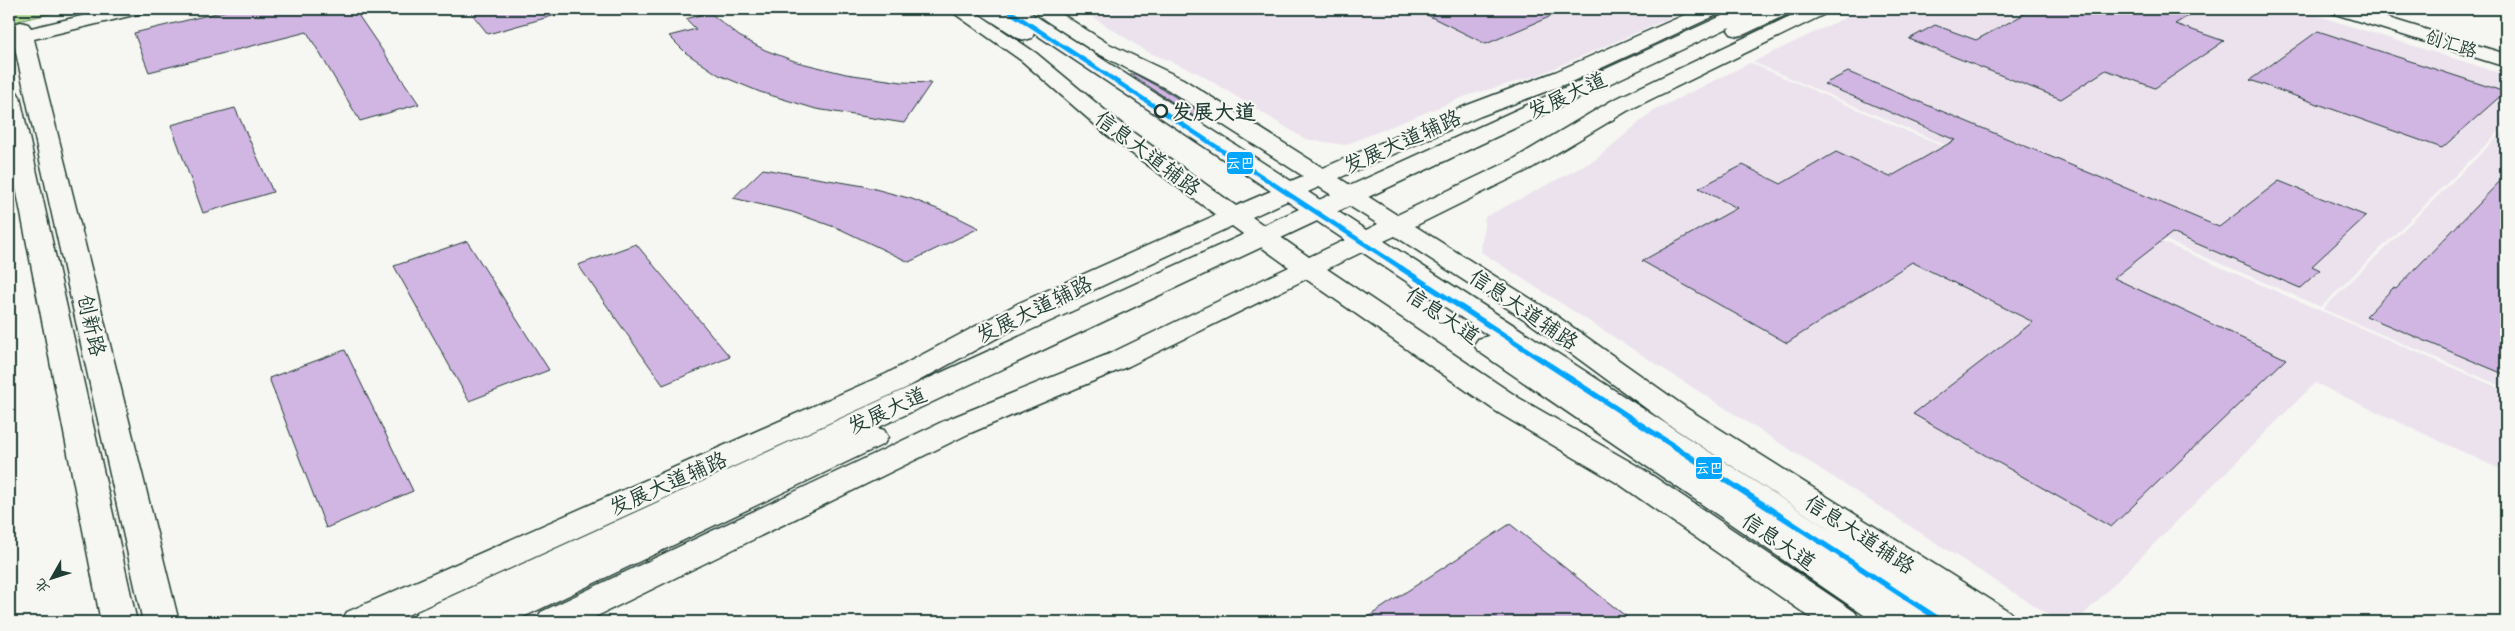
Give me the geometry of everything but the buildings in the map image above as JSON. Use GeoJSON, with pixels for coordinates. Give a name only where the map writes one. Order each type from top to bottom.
{"type":"FeatureCollection","features":[{"type":"Feature","properties":{"kind":"street"},"geometry":{"type":"LineString","coordinates":[[16,33],[102,9]]}},
{"type":"Feature","properties":{"kind":"street"},"geometry":{"type":"LineString","coordinates":[[16,33],[135,9]]}},
{"type":"Feature","properties":{"kind":"street","name":"信息大道辅路"},"geometry":{"type":"LineString","coordinates":[[958,9],[1029,57],[1116,131],[1308,268],[1508,405],[1630,476],[1843,622]]}},
{"type":"Feature","properties":{"kind":"street","name":"信息大道"},"geometry":{"type":"LineString","coordinates":[[986,9],[1280,196]]}},
{"type":"Feature","properties":{"kind":"street","name":"信息大道"},"geometry":{"type":"LineString","coordinates":[[1012,9],[1280,196],[1354,245],[1944,622]]}},
{"type":"Feature","properties":{"kind":"street","name":"信息大道辅路"},"geometry":{"type":"LineString","coordinates":[[1042,9],[1100,47],[1175,84],[1538,315],[1677,416],[1998,622]]}},
{"type":"Feature","properties":{"kind":"street","name":"发展大道辅路"},"geometry":{"type":"LineString","coordinates":[[359,622],[896,381],[1029,308],[1473,110],[1563,77],[1714,9]]}},
{"type":"Feature","properties":{"kind":"street","name":"发展大道"},"geometry":{"type":"LineString","coordinates":[[429,622],[1316,220],[1753,9]]}},
{"type":"Feature","properties":{"kind":"street","name":"发展大道"},"geometry":{"type":"LineString","coordinates":[[1357,200],[1783,9]]}},
{"type":"Feature","properties":{"kind":"street"},"geometry":{"type":"LineString","coordinates":[[552,622],[957,427],[1119,360],[1522,164],[1619,106],[1820,9]]}},
{"type":"Feature","properties":{"kind":"street","name":"创汇路"},"geometry":{"type":"LineString","coordinates":[[2339,9],[2506,60]]}},
{"type":"Feature","properties":{"kind":"street","name":"创汇路"},"geometry":{"type":"LineString","coordinates":[[2365,9],[2506,52]]}},
{"type":"Feature","properties":{"kind":"street","name":"创新路"},"geometry":{"type":"LineString","coordinates":[[16,33],[161,622]]}},
{"type":"Feature","properties":{"kind":"street","name":"创新路"},"geometry":{"type":"LineString","coordinates":[[9,97],[119,622]]}},
{"type":"Feature","properties":{"kind":"street","name":"发展大道"},"geometry":{"type":"LineString","coordinates":[[481,622],[1270,241]]}},
{"type":"Feature","properties":{"kind":"street","name":"信息大道"},"geometry":{"type":"LineString","coordinates":[[1354,245],[1900,622]]}},
{"type":"Feature","properties":{"kind":"shaded area"},"geometry":{"type":"Polygon","coordinates":[[[1080,9],[1691,9],[1536,76],[1469,95],[1345,145],[1305,139],[1198,73],[1148,52],[1080,9]]]}},
{"type":"Feature","properties":{"kind":"shaded area"},"geometry":{"type":"Polygon","coordinates":[[[1863,9],[2296,9],[2506,75],[2506,125],[2321,307],[1753,62],[1863,9]]]}},
{"type":"Feature","properties":{"kind":"shaded area"},"geometry":{"type":"Polygon","coordinates":[[[1750,63],[2506,391],[2506,472],[2315,383],[2076,622],[2060,622],[1481,252],[1485,217],[1595,160],[1653,111],[1750,63]]]}},
{"type":"Feature","properties":{"kind":"shaded area"},"geometry":{"type":"Polygon","coordinates":[[[2506,129],[2506,388],[2323,309],[2506,129]]]}},
{"type":"Feature","properties":{"kind":"green space"},"geometry":{"type":"Polygon","coordinates":[[[9,9],[71,9],[9,23],[9,9]]]}},
{"type":"Feature","properties":{"kind":"transit line","name":"云巴"},"geometry":{"type":"LineString","coordinates":[[1006,9],[1943,622]]}},
{"type":"Feature","properties":{"kind":"place","name":"发展大道"},"geometry":{"type":"Point","coordinates":[1161,111]}}]}
